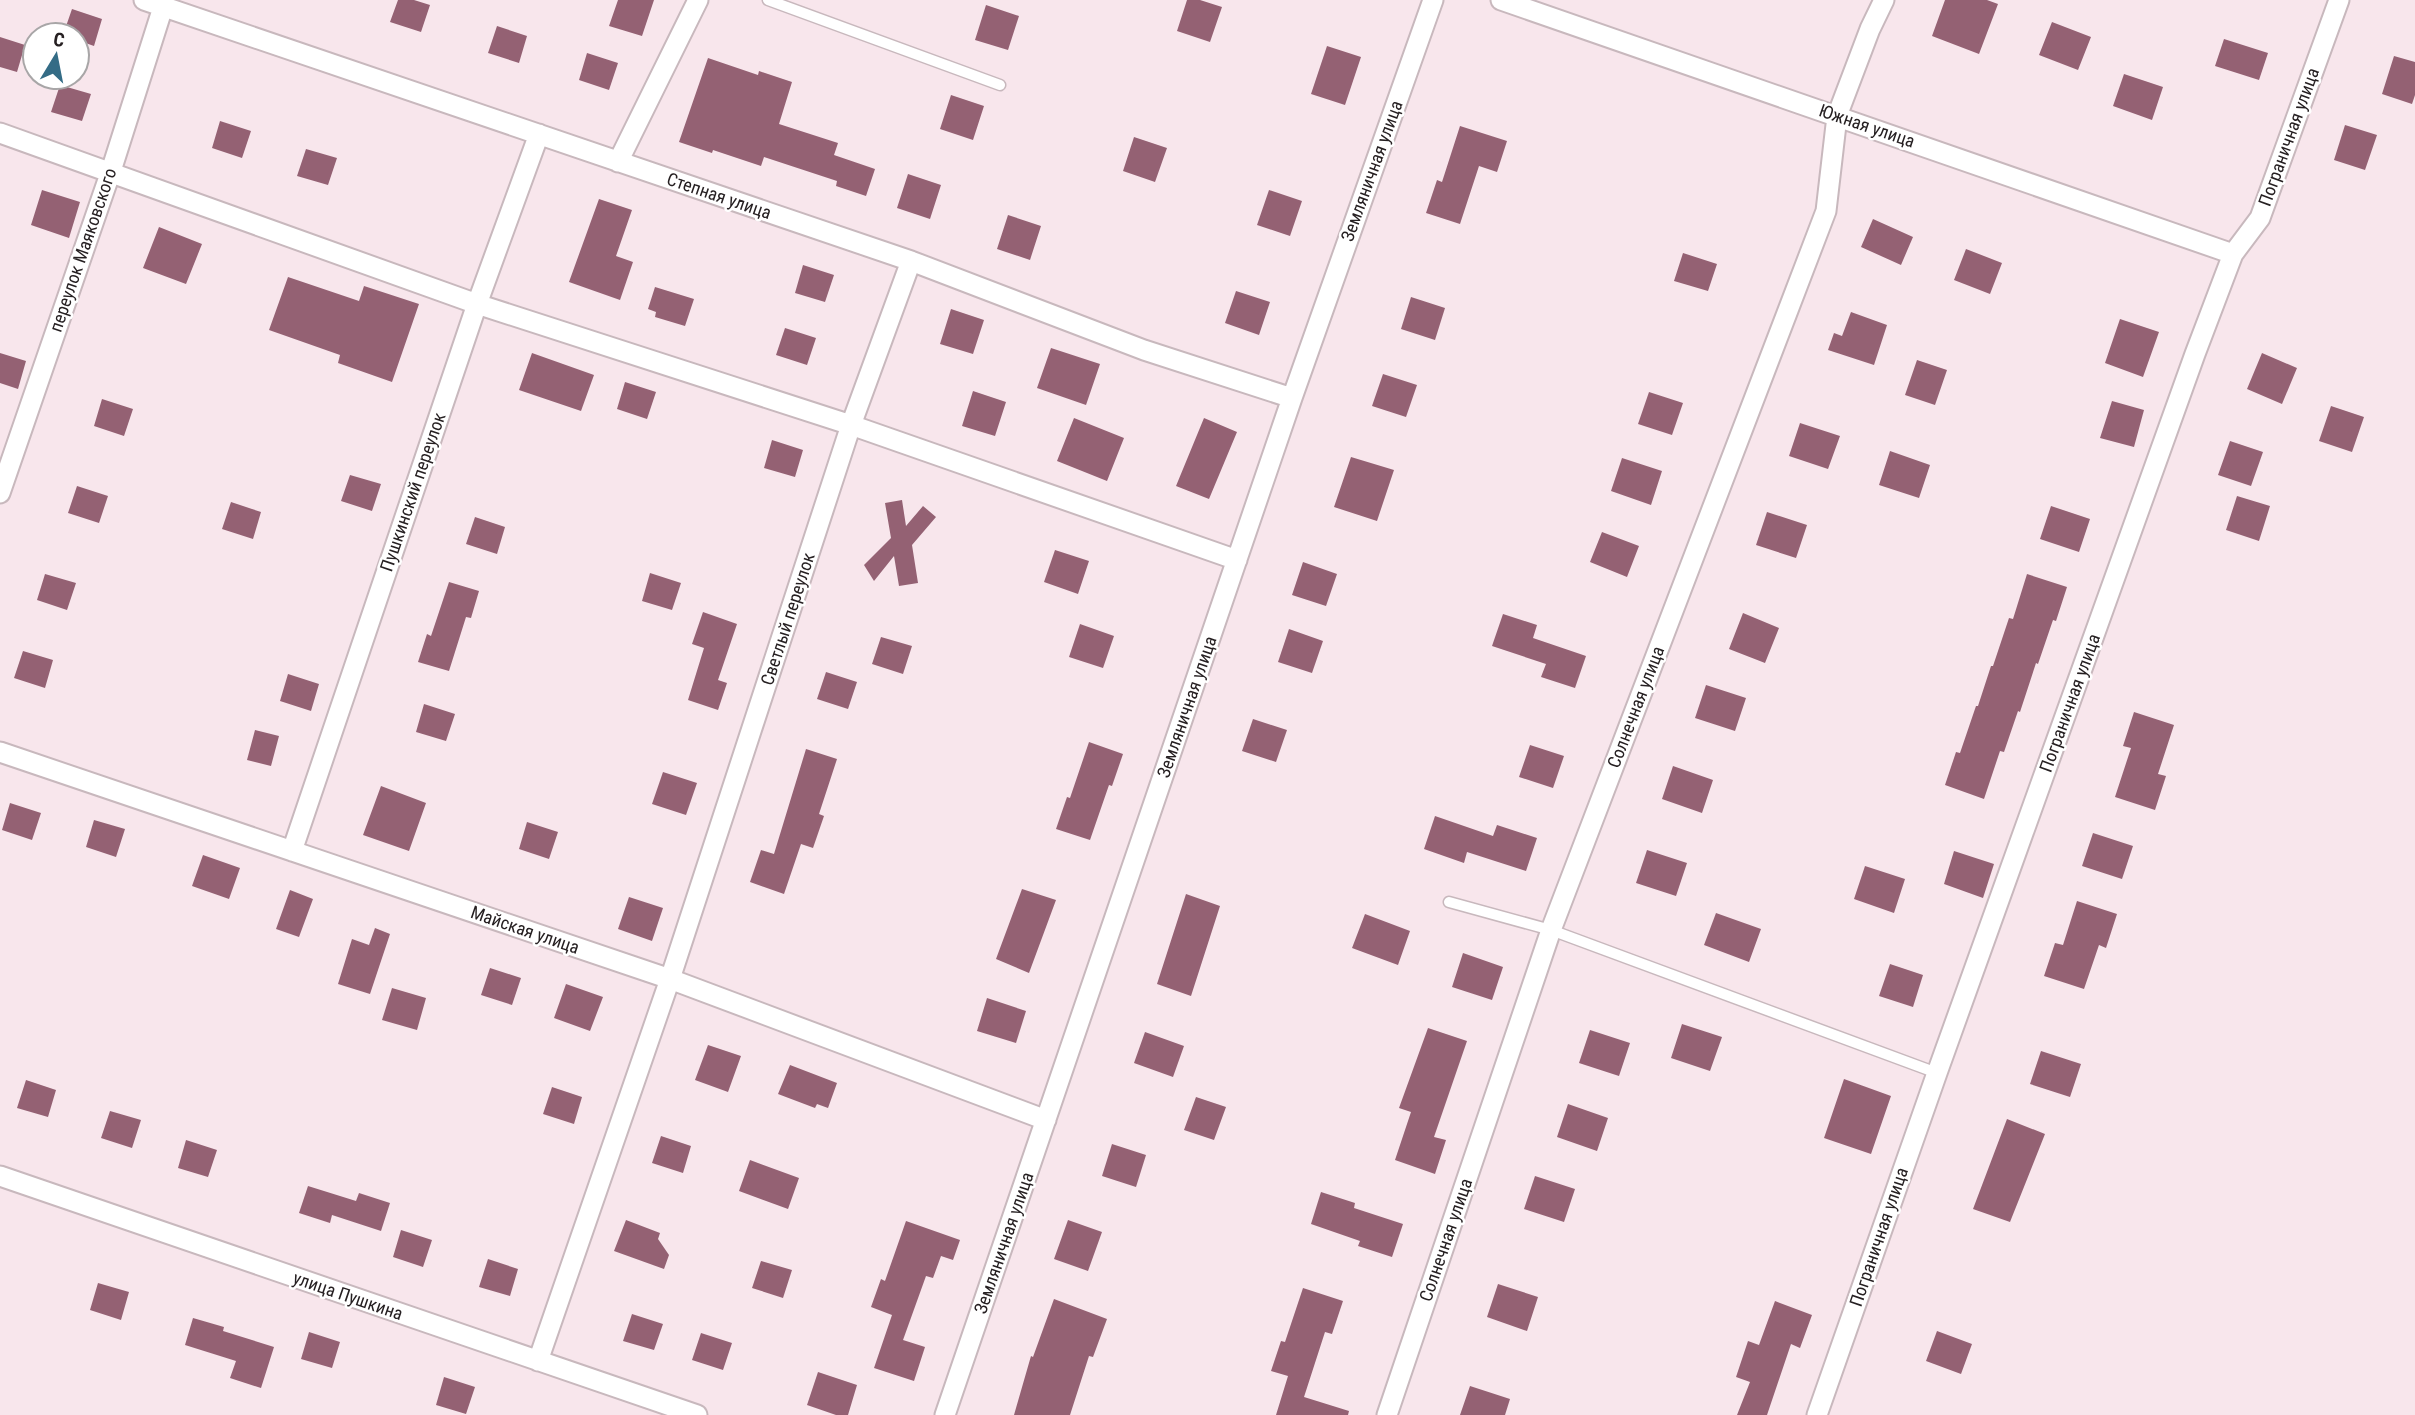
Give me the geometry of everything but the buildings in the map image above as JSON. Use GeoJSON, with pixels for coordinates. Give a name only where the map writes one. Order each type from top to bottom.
{"type":"FeatureCollection","features":[{"type":"Feature","properties":{"kind":"street","name":"Степная улица"},"geometry":{"type":"LineString","coordinates":[[144,0],[911,261],[1144,350],[1292,398]]}},
{"type":"Feature","properties":{"kind":"street"},"geometry":{"type":"LineString","coordinates":[[618,162],[698,0]]}},
{"type":"Feature","properties":{"kind":"street","name":"Земляничная улица"},"geometry":{"type":"LineString","coordinates":[[945,1415],[1292,398],[1433,0]]}},
{"type":"Feature","properties":{"kind":"street","name":"Южная улица"},"geometry":{"type":"LineString","coordinates":[[1501,0],[2233,254]]}},
{"type":"Feature","properties":{"kind":"street","name":"Солнечная улица"},"geometry":{"type":"LineString","coordinates":[[1387,1415],[1551,930],[1826,211],[1837,116],[1884,0]]}},
{"type":"Feature","properties":{"kind":"street","name":"Пограничная улица"},"geometry":{"type":"LineString","coordinates":[[1817,1415],[1937,1073],[2233,254],[2260,218],[2339,0]]}},
{"type":"Feature","properties":{"kind":"street","name":"переулок Маяковского"},"geometry":{"type":"LineString","coordinates":[[0,493],[111,171],[163,7]]}},
{"type":"Feature","properties":{"kind":"street"},"geometry":{"type":"LineString","coordinates":[[0,133],[477,304],[851,425],[1237,560]]}},
{"type":"Feature","properties":{"kind":"street","name":"Пушкинский переулок"},"geometry":{"type":"LineString","coordinates":[[292,851],[477,304],[539,134]]}},
{"type":"Feature","properties":{"kind":"street","name":"Светлый переулок"},"geometry":{"type":"LineString","coordinates":[[538,1361],[670,979],[851,425],[911,261]]}},
{"type":"Feature","properties":{"kind":"street","name":"Майская улица"},"geometry":{"type":"LineString","coordinates":[[0,752],[670,979],[1046,1121]]}},
{"type":"Feature","properties":{"kind":"street","name":"улица Пушкина"},"geometry":{"type":"LineString","coordinates":[[0,1176],[697,1415]]}},
{"type":"Feature","properties":{"kind":"lane"},"geometry":{"type":"LineString","coordinates":[[768,0],[1000,85]]}},
{"type":"Feature","properties":{"kind":"lane"},"geometry":{"type":"LineString","coordinates":[[1449,902],[1551,930],[1937,1073]]}}]}
